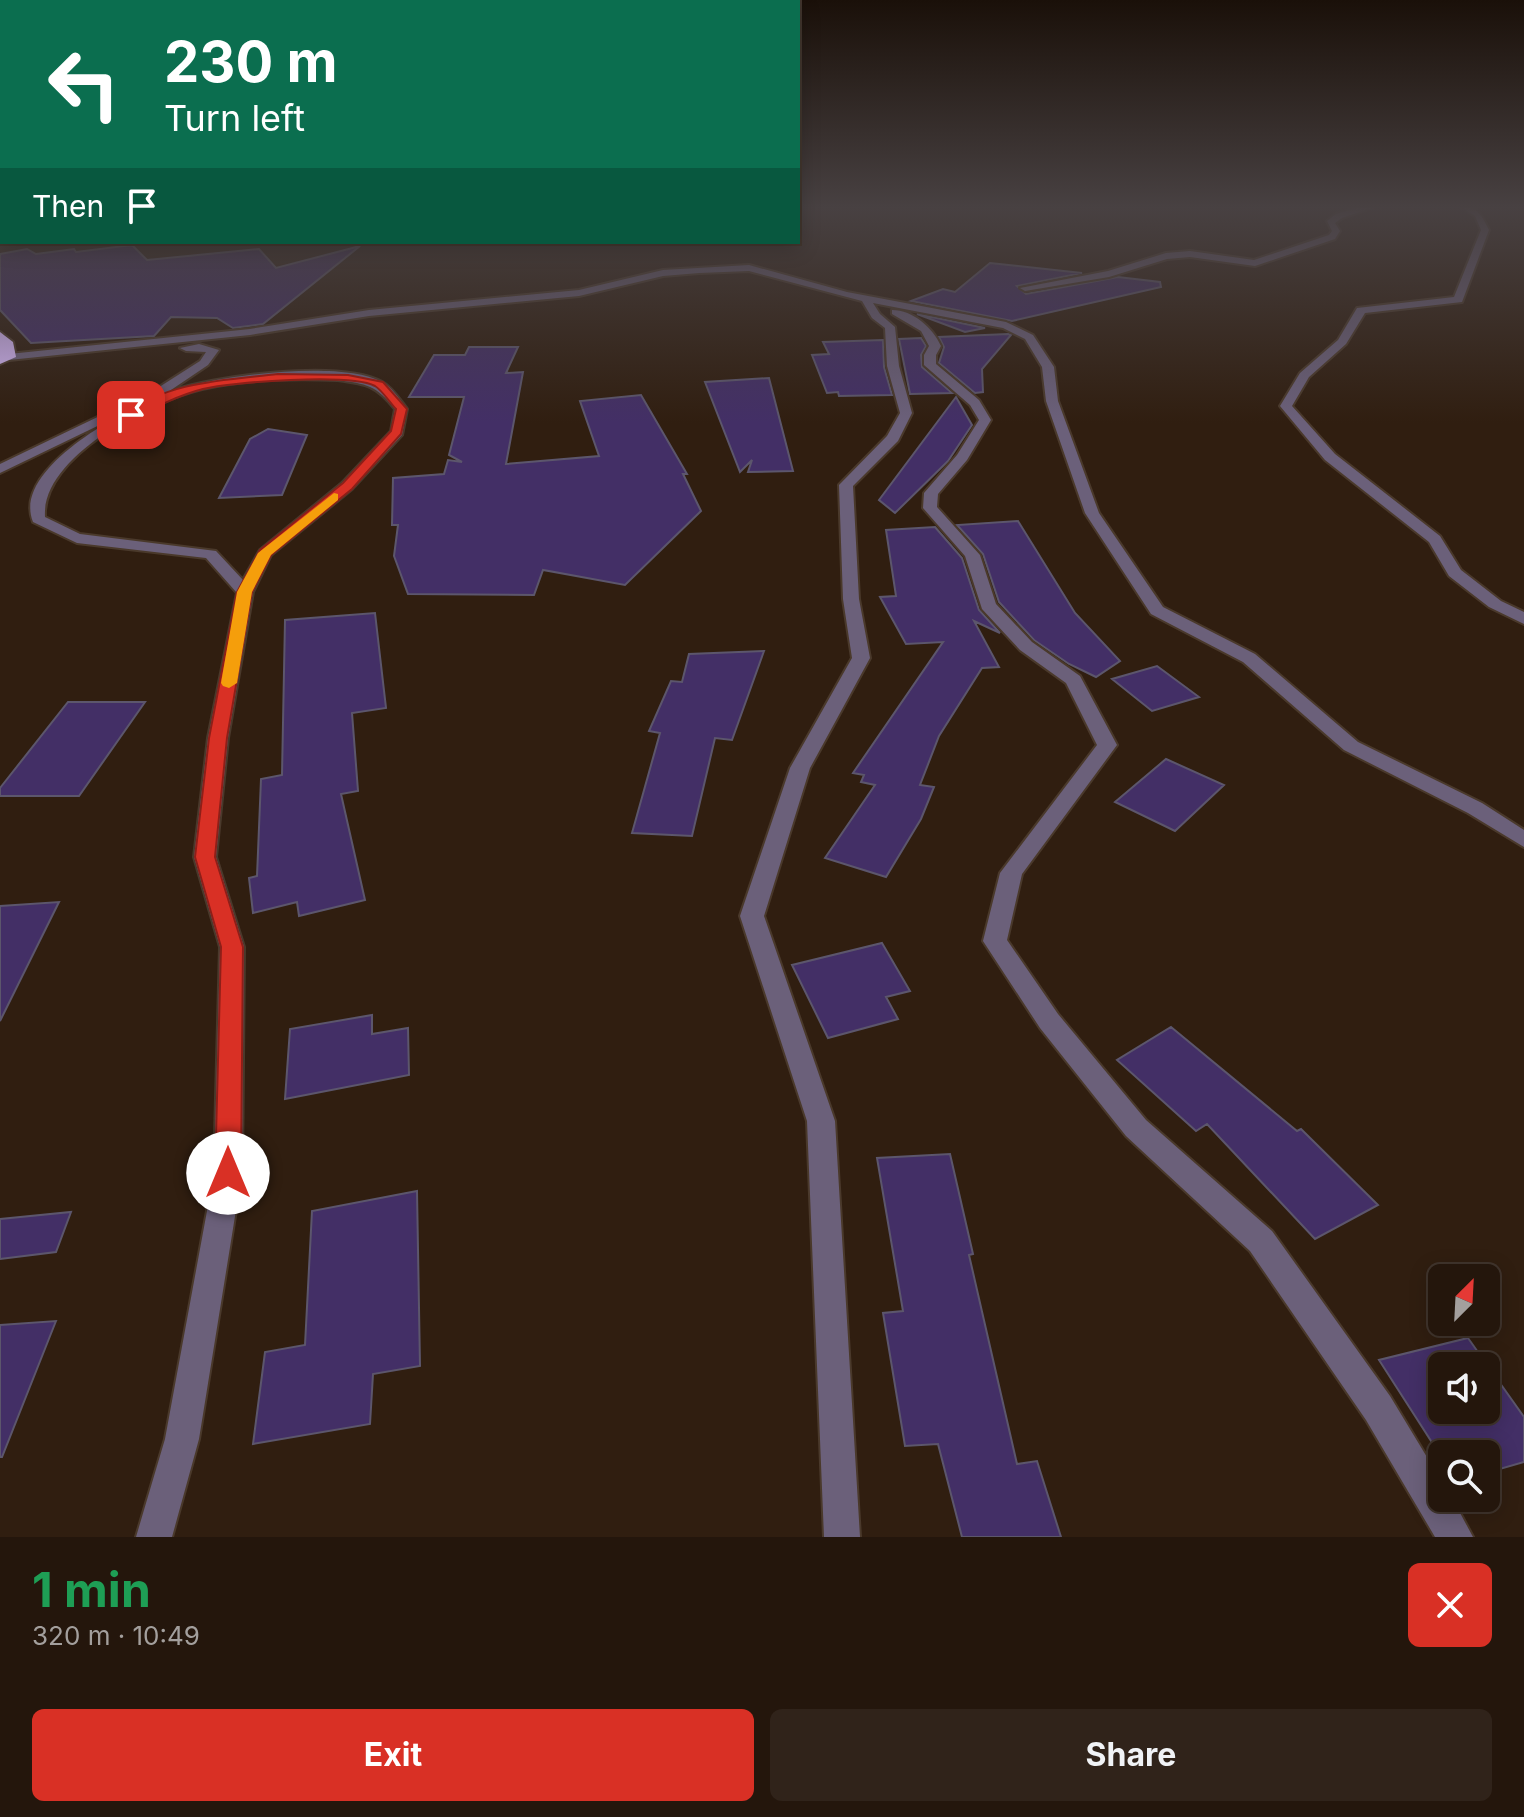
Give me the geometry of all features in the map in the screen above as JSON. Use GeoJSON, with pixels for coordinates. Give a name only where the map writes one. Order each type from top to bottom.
{"type":"FeatureCollection","features":[{"type":"Feature","properties":{"kind":"highway"},"geometry":{"type":"LineString","coordinates":[[0,336],[6,342],[4,359]]}},
{"type":"Feature","properties":{"kind":"street"},"geometry":{"type":"LineString","coordinates":[[4,359],[250,332],[369,313],[579,293],[639,279]]}},
{"type":"Feature","properties":{"kind":"street"},"geometry":{"type":"LineString","coordinates":[[790,279],[865,298],[1006,325],[1029,337],[1048,367],[1052,401],[1092,513],[1157,610],[1249,658],[1351,746],[1475,808],[1524,840]]}},
{"type":"Feature","properties":{"kind":"street"},"geometry":{"type":"LineString","coordinates":[[1025,288],[1081,279]]}},
{"type":"Feature","properties":{"kind":"street"},"geometry":{"type":"LineString","coordinates":[[1466,279],[1466,286],[1458,300],[1361,310],[1342,342],[1304,375],[1286,406],[1330,457],[1435,539],[1455,573],[1495,604],[1524,619]]}},
{"type":"Feature","properties":{"kind":"street"},"geometry":{"type":"LineString","coordinates":[[842,1537],[821,1121],[752,916],[800,768],[861,658],[851,599],[846,485],[893,438],[906,413],[893,366],[890,327],[876,316],[865,298]]}},
{"type":"Feature","properties":{"kind":"street"},"geometry":{"type":"LineString","coordinates":[[865,298],[916,321],[927,331],[935,346],[930,355],[930,365],[975,403],[985,420],[962,457],[931,493],[930,508],[972,555],[988,605],[1026,646],[1074,680],[1107,745],[1011,873],[995,941],[1049,1021],[1136,1128],[1261,1241],[1378,1408],[1455,1537]]}},
{"type":"Feature","properties":{"kind":"street"},"geometry":{"type":"LineString","coordinates":[[73,350],[83,362],[199,347],[213,350],[204,363],[104,429],[64,460],[38,496],[38,519],[77,538],[211,554],[245,592]]}},
{"type":"Feature","properties":{"kind":"street"},"geometry":{"type":"LineString","coordinates":[[104,429],[157,402],[202,386],[278,378],[348,379],[379,384],[401,409],[397,432],[347,486],[265,553],[245,592],[216,751],[205,857],[232,947],[228,1173],[182,1439],[154,1537]]}},
{"type":"Feature","properties":{"kind":"street"},"geometry":{"type":"LineString","coordinates":[[0,469],[172,384]]}},
{"type":"Feature","properties":{"kind":"building"},"geometry":{"type":"Polygon","coordinates":[[[0,279],[319,279],[263,324],[233,328],[217,318],[171,317],[154,336],[31,343],[0,310],[0,279]]]}},
{"type":"Feature","properties":{"kind":"building"},"geometry":{"type":"Polygon","coordinates":[[[971,279],[1053,279],[1017,286],[1026,294],[1109,279],[1160,282],[1161,287],[1012,321],[911,301],[943,289],[955,292],[971,279]]]}},
{"type":"Feature","properties":{"kind":"building"},"geometry":{"type":"Polygon","coordinates":[[[917,314],[985,328],[965,332],[917,314]]]}},
{"type":"Feature","properties":{"kind":"building"},"geometry":{"type":"Polygon","coordinates":[[[1011,335],[982,369],[983,392],[975,393],[939,363],[944,347],[939,337],[1011,335]]]}},
{"type":"Feature","properties":{"kind":"building"},"geometry":{"type":"Polygon","coordinates":[[[921,338],[926,346],[921,355],[922,367],[952,393],[910,394],[899,339],[921,338]]]}},
{"type":"Feature","properties":{"kind":"building"},"geometry":{"type":"Polygon","coordinates":[[[883,340],[884,367],[892,395],[839,396],[838,392],[827,393],[812,355],[829,354],[823,342],[883,340]]]}},
{"type":"Feature","properties":{"kind":"building"},"geometry":{"type":"Polygon","coordinates":[[[469,347],[518,347],[506,373],[523,372],[506,464],[599,456],[580,401],[641,395],[687,474],[683,474],[701,511],[625,585],[543,570],[534,595],[408,594],[394,556],[398,525],[392,525],[393,478],[444,474],[448,460],[462,462],[449,455],[464,397],[409,397],[434,355],[465,355],[469,347]]]}},
{"type":"Feature","properties":{"kind":"building"},"geometry":{"type":"Polygon","coordinates":[[[769,378],[793,471],[748,472],[752,460],[740,472],[705,382],[769,378]]]}},
{"type":"Feature","properties":{"kind":"building"},"geometry":{"type":"Polygon","coordinates":[[[956,397],[972,425],[948,461],[895,513],[879,500],[956,397]]]}},
{"type":"Feature","properties":{"kind":"building"},"geometry":{"type":"Polygon","coordinates":[[[268,429],[307,435],[282,495],[219,498],[250,439],[268,429]]]}},
{"type":"Feature","properties":{"kind":"building"},"geometry":{"type":"Polygon","coordinates":[[[1018,521],[1075,613],[1120,661],[1096,677],[1069,664],[1034,640],[999,602],[983,554],[957,525],[1018,521]]]}},
{"type":"Feature","properties":{"kind":"building"},"geometry":{"type":"Polygon","coordinates":[[[935,527],[962,558],[979,610],[1000,633],[974,621],[999,667],[982,668],[939,736],[920,785],[934,787],[921,819],[886,877],[825,858],[875,785],[861,782],[864,775],[853,773],[943,642],[906,644],[880,597],[896,596],[886,530],[935,527]]]}},
{"type":"Feature","properties":{"kind":"building"},"geometry":{"type":"Polygon","coordinates":[[[375,613],[386,708],[352,713],[358,791],[341,794],[365,900],[299,916],[297,902],[253,913],[249,878],[257,876],[261,779],[282,775],[285,620],[375,613]]]}},
{"type":"Feature","properties":{"kind":"building"},"geometry":{"type":"Polygon","coordinates":[[[764,651],[732,740],[715,738],[692,836],[632,833],[660,733],[649,731],[671,681],[682,682],[689,654],[764,651]]]}},
{"type":"Feature","properties":{"kind":"building"},"geometry":{"type":"Polygon","coordinates":[[[1157,666],[1199,697],[1152,711],[1112,679],[1157,666]]]}},
{"type":"Feature","properties":{"kind":"building"},"geometry":{"type":"Polygon","coordinates":[[[68,702],[145,702],[79,796],[0,796],[0,788],[68,702]]]}},
{"type":"Feature","properties":{"kind":"building"},"geometry":{"type":"Polygon","coordinates":[[[1166,759],[1224,785],[1175,831],[1115,802],[1166,759]]]}},
{"type":"Feature","properties":{"kind":"building"},"geometry":{"type":"Polygon","coordinates":[[[59,902],[0,1021],[0,906],[59,902]]]}},
{"type":"Feature","properties":{"kind":"building"},"geometry":{"type":"Polygon","coordinates":[[[882,943],[910,991],[886,997],[898,1019],[828,1038],[792,965],[882,943]]]}},
{"type":"Feature","properties":{"kind":"building"},"geometry":{"type":"Polygon","coordinates":[[[372,1015],[372,1034],[408,1028],[409,1075],[285,1099],[290,1029],[372,1015]]]}},
{"type":"Feature","properties":{"kind":"building"},"geometry":{"type":"Polygon","coordinates":[[[1171,1027],[1297,1131],[1301,1129],[1378,1205],[1315,1239],[1207,1124],[1196,1131],[1117,1060],[1171,1027]]]}},
{"type":"Feature","properties":{"kind":"building"},"geometry":{"type":"Polygon","coordinates":[[[950,1154],[973,1254],[969,1255],[1017,1464],[1037,1461],[1061,1537],[962,1537],[938,1444],[905,1446],[883,1313],[903,1311],[877,1158],[950,1154]]]}},
{"type":"Feature","properties":{"kind":"building"},"geometry":{"type":"Polygon","coordinates":[[[417,1191],[420,1366],[373,1374],[370,1424],[253,1444],[265,1352],[305,1345],[312,1211],[417,1191]]]}},
{"type":"Feature","properties":{"kind":"building"},"geometry":{"type":"Polygon","coordinates":[[[71,1212],[56,1252],[0,1259],[0,1219],[71,1212]]]}},
{"type":"Feature","properties":{"kind":"building"},"geometry":{"type":"Polygon","coordinates":[[[56,1321],[2,1457],[0,1457],[0,1325],[56,1321]]]}},
{"type":"Feature","properties":{"kind":"building"},"geometry":{"type":"Polygon","coordinates":[[[1468,1338],[1478,1352],[1428,1352],[1428,1424],[1500,1424],[1500,1383],[1524,1417],[1524,1462],[1500,1469],[1500,1440],[1430,1440],[1379,1360],[1468,1338]]]}},
{"type":"Feature","properties":{"kind":"slow traffic"},"geometry":{"type":"LineString","coordinates":[[229,683],[245,592],[265,553],[334,497]]}},
{"type":"Feature","properties":{"kind":"route"},"geometry":{"type":"LineString","coordinates":[[131,415],[202,386],[278,378],[348,379],[379,384],[401,409],[397,432],[347,486],[265,553],[245,592],[218,738],[205,857],[232,947],[228,1173]]}}]}
